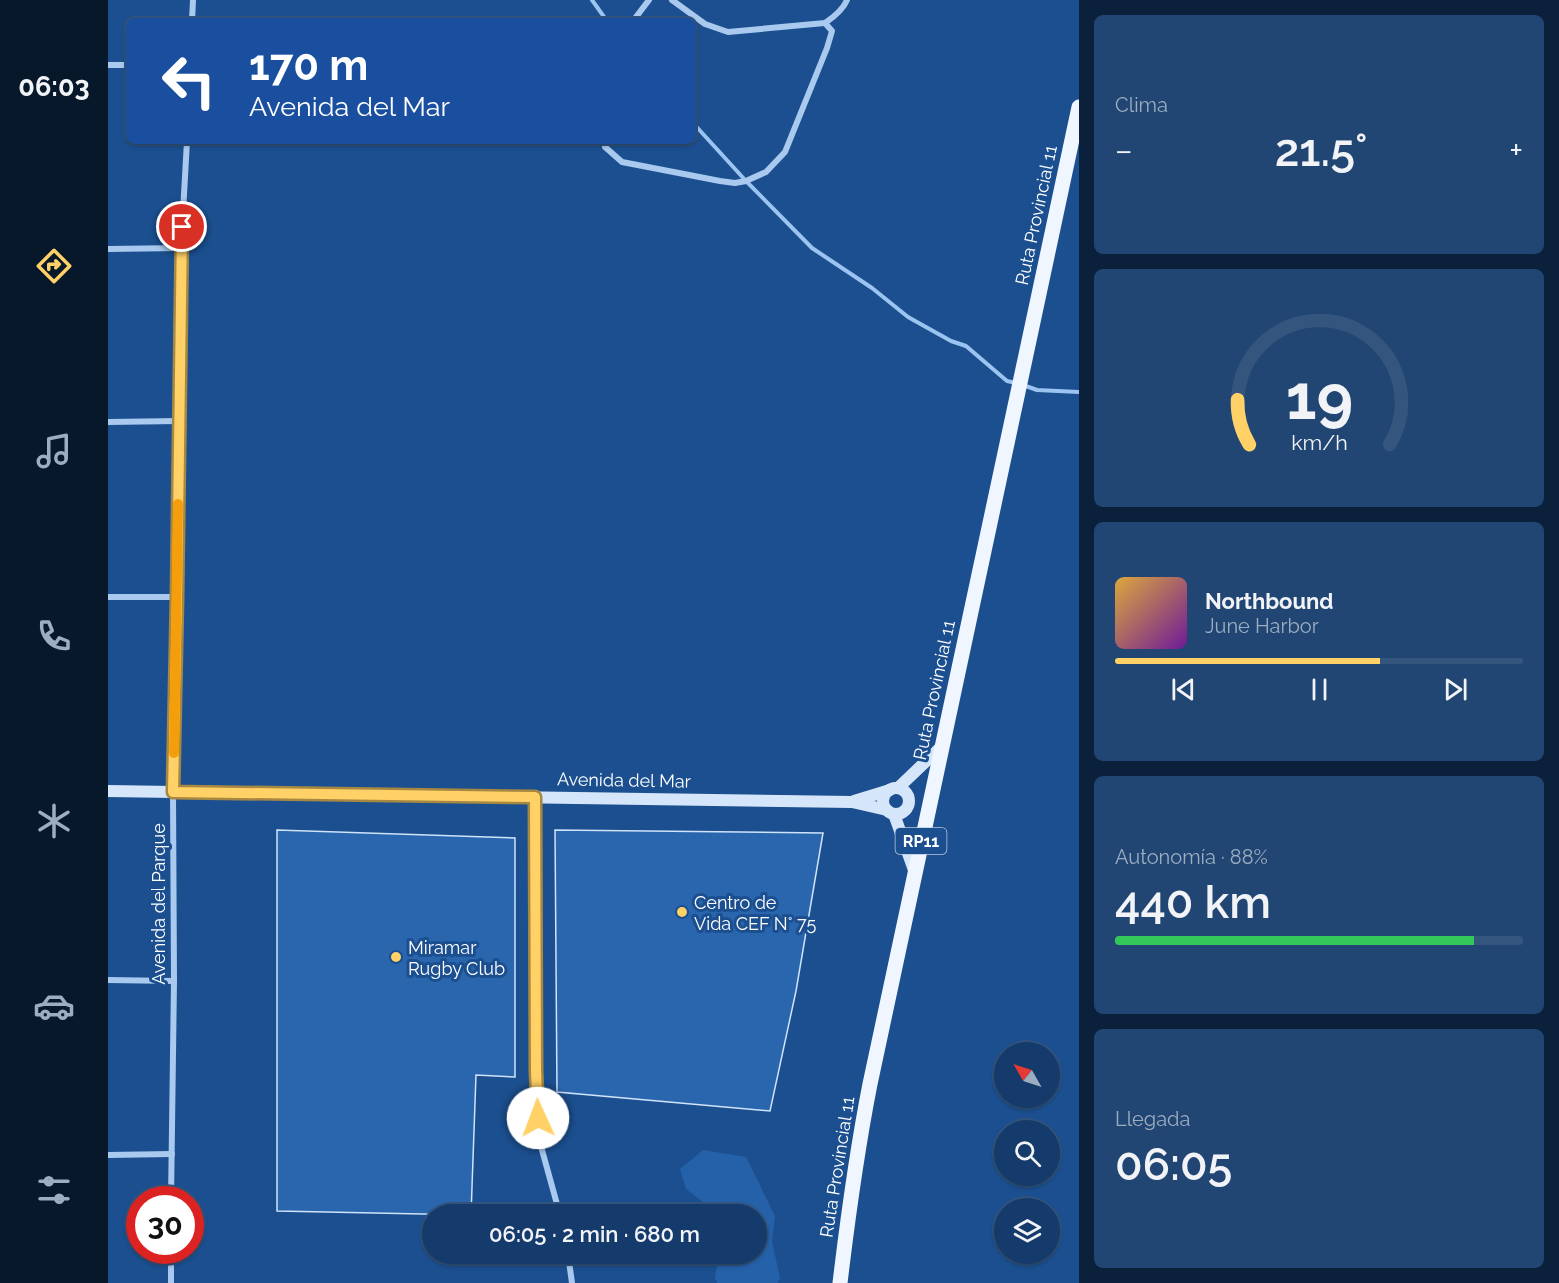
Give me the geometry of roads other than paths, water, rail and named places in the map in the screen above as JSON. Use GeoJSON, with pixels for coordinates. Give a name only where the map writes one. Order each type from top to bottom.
{"type":"FeatureCollection","features":[{"type":"Feature","properties":{"kind":"main road","name":"Ruta Provincial 11"},"geometry":{"type":"LineString","coordinates":[[840,1283],[860,1136],[1079,107]]}},
{"type":"Feature","properties":{"kind":"main road","name":"Avenida del Mar"},"geometry":{"type":"LineString","coordinates":[[108,791],[897,801],[942,746]]}},
{"type":"Feature","properties":{"kind":"main road","name":"Avenida del Mar"},"geometry":{"type":"LineString","coordinates":[[852,802],[897,801]]}},
{"type":"Feature","properties":{"kind":"main road"},"geometry":{"type":"LineString","coordinates":[[915,873],[897,801],[929,805]]}},
{"type":"Feature","properties":{"kind":"street"},"geometry":{"type":"LineString","coordinates":[[192,18],[193,0]]}},
{"type":"Feature","properties":{"kind":"street"},"geometry":{"type":"LineString","coordinates":[[635,18],[649,0]]}},
{"type":"Feature","properties":{"kind":"street"},"geometry":{"type":"LineString","coordinates":[[672,0],[705,24],[728,32],[825,23],[834,17],[847,0]]}},
{"type":"Feature","properties":{"kind":"street"},"geometry":{"type":"LineString","coordinates":[[604,144],[622,162],[720,181],[735,183],[746,181],[766,172],[785,152],[827,48],[832,31],[825,23]]}},
{"type":"Feature","properties":{"kind":"street"},"geometry":{"type":"LineString","coordinates":[[108,65],[126,65]]}},
{"type":"Feature","properties":{"kind":"street","name":"Avenida del Parque"},"geometry":{"type":"LineString","coordinates":[[171,1186],[174,981],[173,792],[181,248],[187,144]]}},
{"type":"Feature","properties":{"kind":"street"},"geometry":{"type":"LineString","coordinates":[[108,249],[181,248]]}},
{"type":"Feature","properties":{"kind":"street"},"geometry":{"type":"LineString","coordinates":[[108,422],[179,421]]}},
{"type":"Feature","properties":{"kind":"street"},"geometry":{"type":"LineString","coordinates":[[108,597],[177,597]]}},
{"type":"Feature","properties":{"kind":"street"},"geometry":{"type":"LineString","coordinates":[[535,797],[538,1118],[542,1150],[557,1204]]}},
{"type":"Feature","properties":{"kind":"street"},"geometry":{"type":"LineString","coordinates":[[108,980],[174,981]]}},
{"type":"Feature","properties":{"kind":"street"},"geometry":{"type":"LineString","coordinates":[[108,1155],[172,1154]]}},
{"type":"Feature","properties":{"kind":"street"},"geometry":{"type":"LineString","coordinates":[[171,1264],[171,1283]]}},
{"type":"Feature","properties":{"kind":"street"},"geometry":{"type":"LineString","coordinates":[[569,1264],[572,1283]]}},
{"type":"Feature","properties":{"kind":"waterway"},"geometry":{"type":"LineString","coordinates":[[592,0],[605,18]]}},
{"type":"Feature","properties":{"kind":"waterway"},"geometry":{"type":"LineString","coordinates":[[696,126],[812,248],[872,288],[908,317],[951,341],[966,346],[1007,381],[1016,383]]}},
{"type":"Feature","properties":{"kind":"waterway"},"geometry":{"type":"LineString","coordinates":[[1023,385],[1037,390],[1079,392]]}},
{"type":"Feature","properties":{"kind":"place","name":"Centro de Vida CEF N° 75"},"geometry":{"type":"Point","coordinates":[682,912]}},
{"type":"Feature","properties":{"kind":"place","name":"Miramar Rugby Club"},"geometry":{"type":"Point","coordinates":[396,957]}}]}
